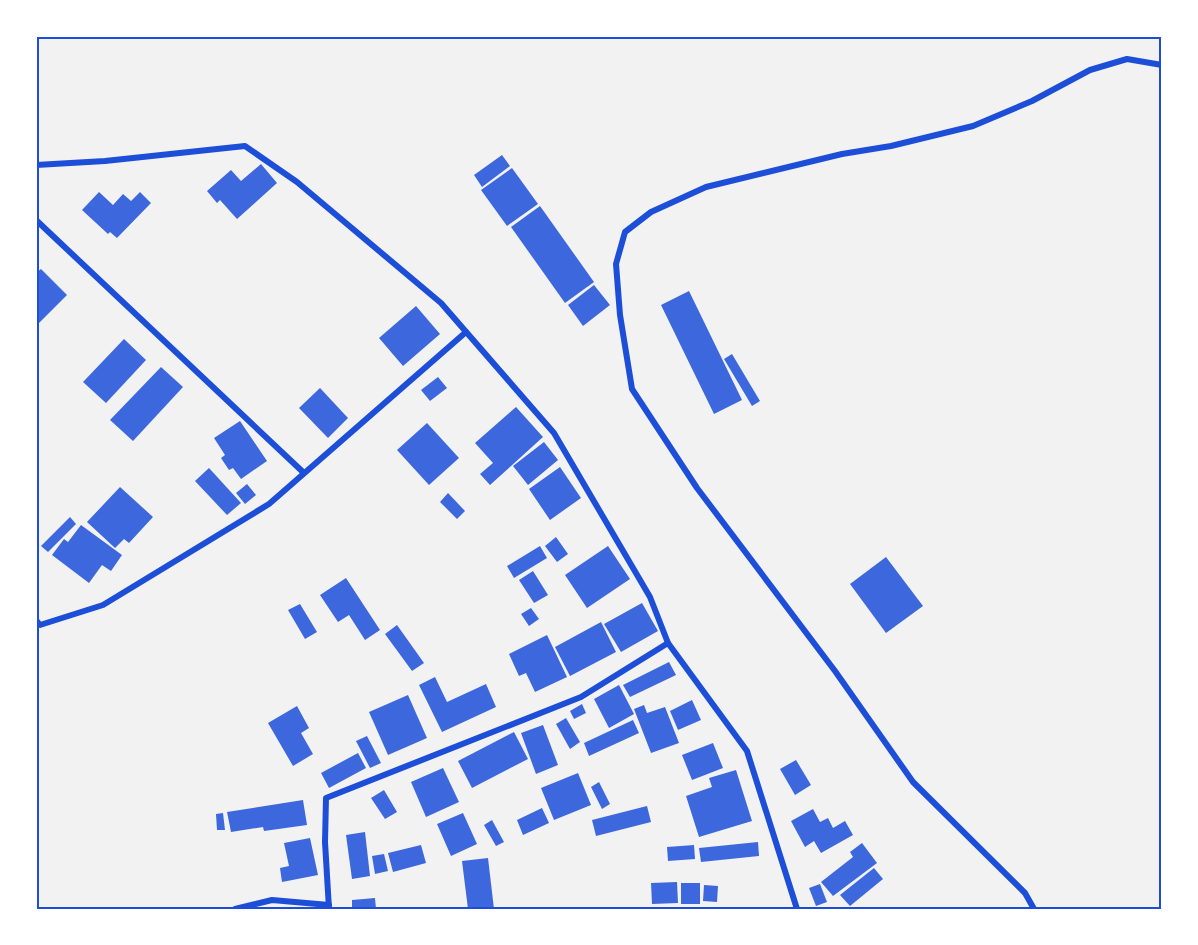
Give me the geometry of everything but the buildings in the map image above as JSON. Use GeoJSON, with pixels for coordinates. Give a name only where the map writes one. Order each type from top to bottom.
{"type":"FeatureCollection","features":[{"type":"Feature","properties":{"kind":"street"},"geometry":{"type":"LineString","coordinates":[[1034,909],[1025,893],[913,782],[835,671],[697,488],[632,389],[620,315],[616,264],[625,232],[651,212],[706,187],[842,154],[891,146],[973,126],[1032,101],[1090,70],[1127,59],[1162,65]]}},
{"type":"Feature","properties":{"kind":"street"},"geometry":{"type":"LineString","coordinates":[[36,165],[105,161],[245,146],[297,183],[441,303],[554,433],[650,597],[668,643],[747,751],[797,909]]}},
{"type":"Feature","properties":{"kind":"street"},"geometry":{"type":"LineString","coordinates":[[36,220],[304,473]]}},
{"type":"Feature","properties":{"kind":"street"},"geometry":{"type":"LineString","coordinates":[[36,621],[40,625],[102,605],[269,504],[466,332]]}},
{"type":"Feature","properties":{"kind":"street"},"geometry":{"type":"LineString","coordinates":[[235,909],[272,900],[329,907],[325,842],[326,798],[581,697],[668,643]]}}]}
